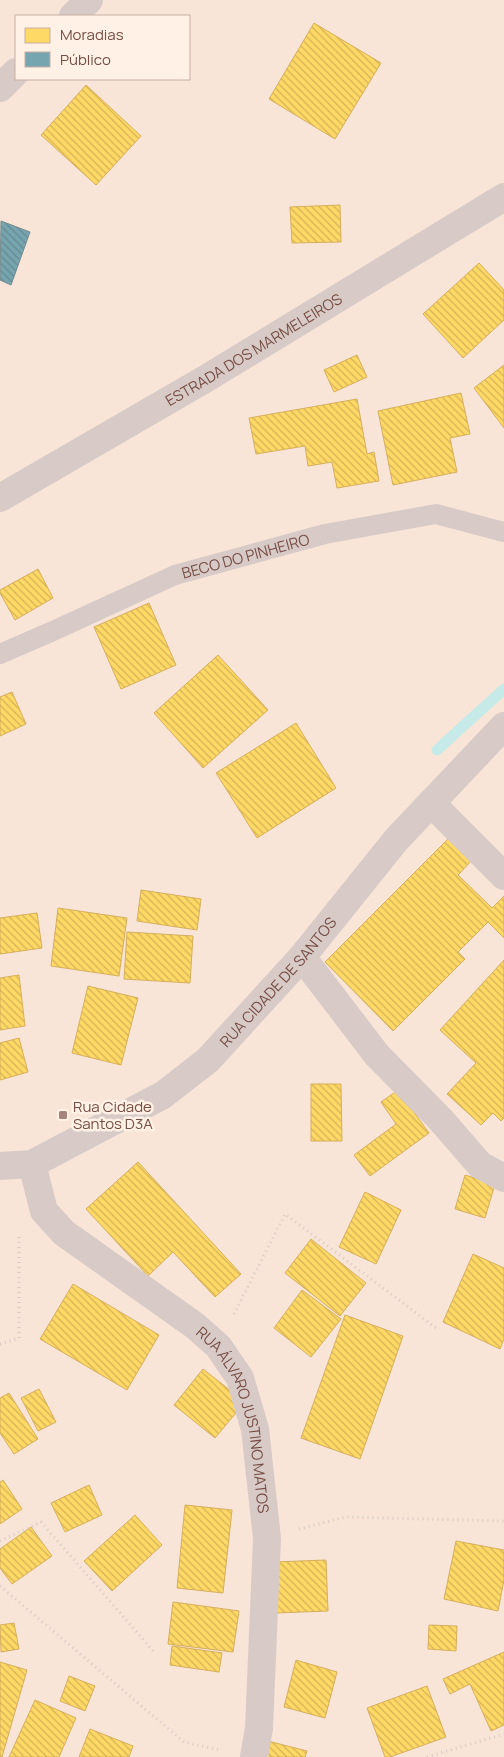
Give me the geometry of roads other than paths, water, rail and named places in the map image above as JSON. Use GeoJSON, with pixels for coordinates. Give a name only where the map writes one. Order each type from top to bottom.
{"type":"FeatureCollection","features":[{"type":"Feature","properties":{"kind":"street"},"geometry":{"type":"LineString","coordinates":[[74,15],[90,0]]}},
{"type":"Feature","properties":{"kind":"street"},"geometry":{"type":"LineString","coordinates":[[0,88],[15,73]]}},
{"type":"Feature","properties":{"kind":"street","name":"ESTRADA DOS MARMELEIROS"},"geometry":{"type":"LineString","coordinates":[[0,498],[207,378],[504,197]]}},
{"type":"Feature","properties":{"kind":"street","name":"RUA CIDADE DE SANTOS"},"geometry":{"type":"LineString","coordinates":[[0,1166],[32,1164],[163,1095],[208,1060],[302,957],[396,840],[504,726]]}},
{"type":"Feature","properties":{"kind":"street"},"geometry":{"type":"LineString","coordinates":[[431,803],[504,876]]}},
{"type":"Feature","properties":{"kind":"street"},"geometry":{"type":"LineString","coordinates":[[302,957],[377,1055],[441,1120],[480,1165],[504,1178]]}},
{"type":"Feature","properties":{"kind":"street","name":"RUA ÁLVARO JUSTINO MATOS"},"geometry":{"type":"LineString","coordinates":[[32,1164],[44,1211],[51,1220],[64,1232],[194,1325],[218,1346],[240,1378],[255,1429],[267,1538],[259,1728],[254,1757]]}},
{"type":"Feature","properties":{"kind":"lane","name":"BECO DO PINHEIRO"},"geometry":{"type":"LineString","coordinates":[[0,654],[53,632],[175,575],[325,534],[436,514],[504,532]]}},
{"type":"Feature","properties":{"kind":"waterway"},"geometry":{"type":"LineString","coordinates":[[437,750],[504,689]]}},
{"type":"Feature","properties":{"kind":"place","name":"Rua Cidade Santos D3A"},"geometry":{"type":"Point","coordinates":[63,1115]}}]}
